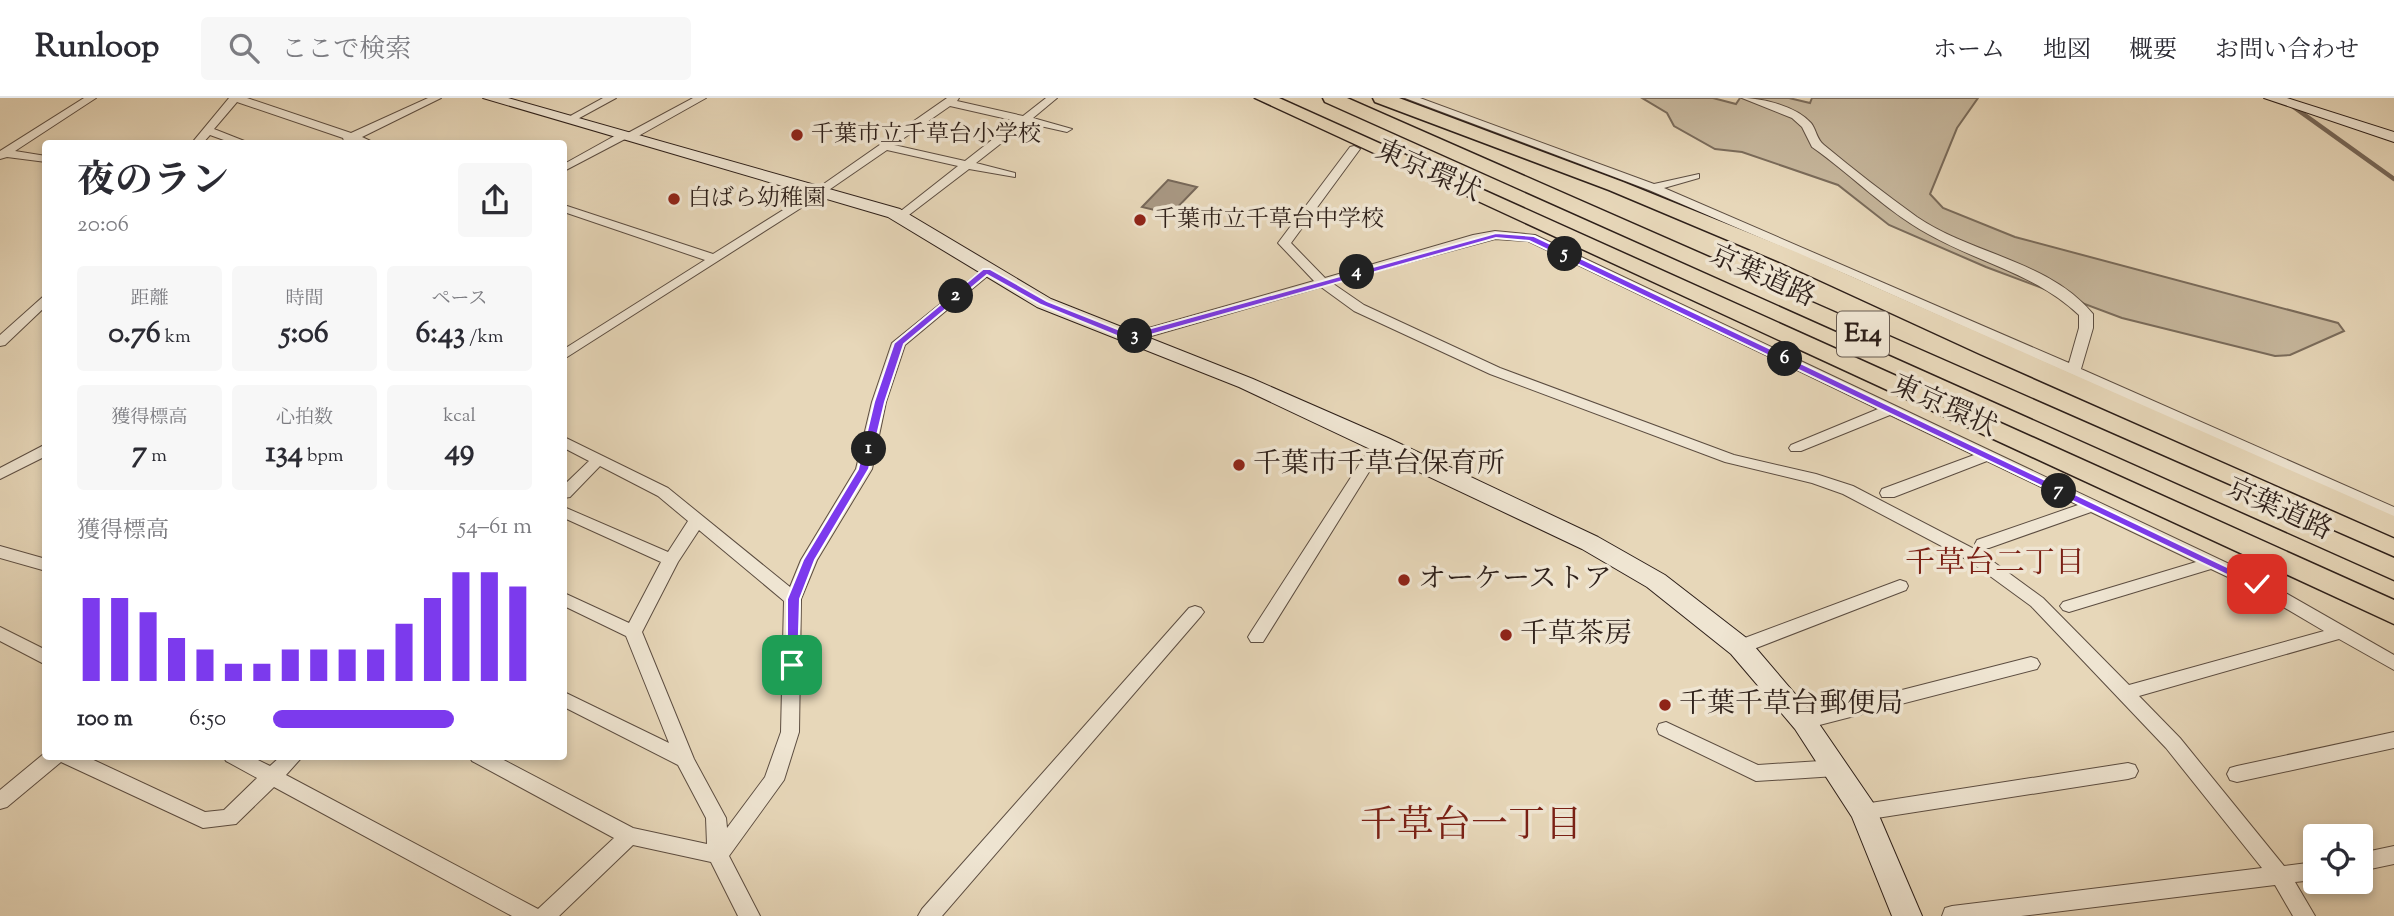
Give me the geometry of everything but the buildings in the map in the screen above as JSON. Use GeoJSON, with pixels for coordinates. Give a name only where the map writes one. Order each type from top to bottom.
{"type":"FeatureCollection","features":[{"type":"Feature","properties":{"kind":"highway","name":"東京環状"},"geometry":{"type":"LineString","coordinates":[[1264,98],[2394,613]]}},
{"type":"Feature","properties":{"kind":"highway","name":"京葉道路"},"geometry":{"type":"LineString","coordinates":[[1299,98],[2394,594]]}},
{"type":"Feature","properties":{"kind":"highway","name":"京葉道路"},"geometry":{"type":"LineString","coordinates":[[1332,98],[2394,570]]}},
{"type":"Feature","properties":{"kind":"highway"},"geometry":{"type":"LineString","coordinates":[[1360,98],[1729,256],[1940,355],[2066,425]]}},
{"type":"Feature","properties":{"kind":"highway","name":"東京環状"},"geometry":{"type":"LineString","coordinates":[[1382,98],[1616,186],[1788,257],[1989,349],[2394,527]]}},
{"type":"Feature","properties":{"kind":"street"},"geometry":{"type":"LineString","coordinates":[[3,155],[91,98]]}},
{"type":"Feature","properties":{"kind":"street"},"geometry":{"type":"LineString","coordinates":[[199,140],[236,98],[361,140]]}},
{"type":"Feature","properties":{"kind":"street"},"geometry":{"type":"LineString","coordinates":[[347,140],[436,98]]}},
{"type":"Feature","properties":{"kind":"street"},"geometry":{"type":"LineString","coordinates":[[491,98],[901,217],[986,271],[1044,303],[1246,383],[1381,443],[1590,543],[1656,581],[1740,647],[1804,722],[1864,812],[1907,916]]}},
{"type":"Feature","properties":{"kind":"street"},"geometry":{"type":"LineString","coordinates":[[568,120],[611,98]]}},
{"type":"Feature","properties":{"kind":"street"},"geometry":{"type":"LineString","coordinates":[[567,165],[701,98]]}},
{"type":"Feature","properties":{"kind":"street"},"geometry":{"type":"LineString","coordinates":[[901,217],[1052,98]]}},
{"type":"Feature","properties":{"kind":"street"},"geometry":{"type":"LineString","coordinates":[[1410,98],[1653,188],[1856,274],[2394,513]]}},
{"type":"Feature","properties":{"kind":"street"},"geometry":{"type":"LineString","coordinates":[[1747,98],[1796,116],[1807,125],[1816,145],[1930,231],[2027,275],[2077,304],[2086,314],[2086,328],[2073,372]]}},
{"type":"Feature","properties":{"kind":"street"},"geometry":{"type":"LineString","coordinates":[[2272,98],[2394,137]]}},
{"type":"Feature","properties":{"kind":"street"},"geometry":{"type":"LineString","coordinates":[[567,353],[819,192],[950,100],[1067,129]]}},
{"type":"Feature","properties":{"kind":"street"},"geometry":{"type":"LineString","coordinates":[[207,130],[236,140]]}},
{"type":"Feature","properties":{"kind":"street"},"geometry":{"type":"LineString","coordinates":[[886,146],[1011,175]]}},
{"type":"Feature","properties":{"kind":"street"},"geometry":{"type":"LineString","coordinates":[[1353,149],[1284,243],[1322,282],[1359,308],[1495,371],[1730,459],[1816,479],[1848,490],[1974,556],[2037,602],[2173,743],[2281,877],[2304,916]]}},
{"type":"Feature","properties":{"kind":"street"},"geometry":{"type":"LineString","coordinates":[[3,155],[42,159]]}},
{"type":"Feature","properties":{"kind":"street"},"geometry":{"type":"LineString","coordinates":[[1653,188],[1695,176]]}},
{"type":"Feature","properties":{"kind":"street"},"geometry":{"type":"LineString","coordinates":[[567,209],[712,258]]}},
{"type":"Feature","properties":{"kind":"street"},"geometry":{"type":"LineString","coordinates":[[1129,338],[1473,239],[1496,235],[1531,238],[2211,563],[2342,632],[2394,663]]}},
{"type":"Feature","properties":{"kind":"street"},"geometry":{"type":"LineString","coordinates":[[718,855],[774,780],[790,732],[793,599],[809,560],[864,469],[879,402],[899,343],[986,271]]}},
{"type":"Feature","properties":{"kind":"street"},"geometry":{"type":"LineString","coordinates":[[0,342],[42,302]]}},
{"type":"Feature","properties":{"kind":"street"},"geometry":{"type":"LineString","coordinates":[[1797,448],[1890,410]]}},
{"type":"Feature","properties":{"kind":"street"},"geometry":{"type":"LineString","coordinates":[[1257,637],[1381,443]]}},
{"type":"Feature","properties":{"kind":"street"},"geometry":{"type":"LineString","coordinates":[[567,444],[663,492],[793,599]]}},
{"type":"Feature","properties":{"kind":"street"},"geometry":{"type":"LineString","coordinates":[[0,474],[42,451]]}},
{"type":"Feature","properties":{"kind":"street"},"geometry":{"type":"LineString","coordinates":[[1888,493],[1986,456]]}},
{"type":"Feature","properties":{"kind":"street"},"geometry":{"type":"LineString","coordinates":[[567,490],[598,459]]}},
{"type":"Feature","properties":{"kind":"street"},"geometry":{"type":"LineString","coordinates":[[1983,544],[2091,506]]}},
{"type":"Feature","properties":{"kind":"street"},"geometry":{"type":"LineString","coordinates":[[567,513],[671,560]]}},
{"type":"Feature","properties":{"kind":"street"},"geometry":{"type":"LineString","coordinates":[[634,632],[671,560],[697,520]]}},
{"type":"Feature","properties":{"kind":"street"},"geometry":{"type":"LineString","coordinates":[[0,552],[42,564]]}},
{"type":"Feature","properties":{"kind":"street"},"geometry":{"type":"LineString","coordinates":[[2069,606],[2211,563]]}},
{"type":"Feature","properties":{"kind":"street"},"geometry":{"type":"LineString","coordinates":[[1740,647],[1899,586]]}},
{"type":"Feature","properties":{"kind":"street"},"geometry":{"type":"LineString","coordinates":[[567,600],[634,632],[684,760],[716,818],[718,855],[749,916]]}},
{"type":"Feature","properties":{"kind":"street"},"geometry":{"type":"LineString","coordinates":[[929,916],[1195,612]]}},
{"type":"Feature","properties":{"kind":"street"},"geometry":{"type":"LineString","coordinates":[[2126,693],[2342,632]]}},
{"type":"Feature","properties":{"kind":"street"},"geometry":{"type":"LineString","coordinates":[[0,634],[42,656]]}},
{"type":"Feature","properties":{"kind":"street"},"geometry":{"type":"LineString","coordinates":[[1804,722],[2031,664]]}},
{"type":"Feature","properties":{"kind":"street"},"geometry":{"type":"LineString","coordinates":[[567,701],[684,760]]}},
{"type":"Feature","properties":{"kind":"street"},"geometry":{"type":"LineString","coordinates":[[1667,729],[1756,773],[1836,768]]}},
{"type":"Feature","properties":{"kind":"street"},"geometry":{"type":"LineString","coordinates":[[2237,774],[2394,740]]}},
{"type":"Feature","properties":{"kind":"street"},"geometry":{"type":"LineString","coordinates":[[0,801],[49,760]]}},
{"type":"Feature","properties":{"kind":"street"},"geometry":{"type":"LineString","coordinates":[[75,760],[202,820],[229,818],[289,760]]}},
{"type":"Feature","properties":{"kind":"street"},"geometry":{"type":"LineString","coordinates":[[241,760],[532,916]]}},
{"type":"Feature","properties":{"kind":"street"},"geometry":{"type":"LineString","coordinates":[[486,760],[629,836],[718,855]]}},
{"type":"Feature","properties":{"kind":"street"},"geometry":{"type":"LineString","coordinates":[[1864,812],[2128,771]]}},
{"type":"Feature","properties":{"kind":"street"},"geometry":{"type":"LineString","coordinates":[[545,916],[629,836]]}},
{"type":"Feature","properties":{"kind":"street"},"geometry":{"type":"LineString","coordinates":[[2373,859],[2394,855]]}},
{"type":"Feature","properties":{"kind":"street"},"geometry":{"type":"LineString","coordinates":[[1952,915],[2303,873]]}},
{"type":"Feature","properties":{"kind":"shaded area"},"geometry":{"type":"Polygon","coordinates":[[[1642,98],[1713,98],[1736,104],[1740,98],[1789,98],[1810,103],[1812,98],[1978,98],[1957,128],[1930,194],[1943,208],[2015,237],[2338,323],[2344,331],[2290,355],[2275,356],[2122,318],[1986,267],[1889,225],[1838,185],[1742,152],[1715,149],[1674,126],[1667,113],[1642,98]]]}},
{"type":"Feature","properties":{"kind":"shaded area"},"geometry":{"type":"Polygon","coordinates":[[[1168,180],[1197,187],[1171,214],[1142,207],[1168,180]]]}},
{"type":"Feature","properties":{"kind":"waterway"},"geometry":{"type":"LineString","coordinates":[[2281,98],[2394,179]]}},
{"type":"Feature","properties":{"kind":"place","name":"千葉市立千草台小学校"},"geometry":{"type":"Point","coordinates":[797,135]}},
{"type":"Feature","properties":{"kind":"place","name":"白ばら幼稚園"},"geometry":{"type":"Point","coordinates":[674,199]}},
{"type":"Feature","properties":{"kind":"place","name":"千葉市立千草台中学校"},"geometry":{"type":"Point","coordinates":[1140,220]}},
{"type":"Feature","properties":{"kind":"place","name":"千葉市千草台保育所"},"geometry":{"type":"Point","coordinates":[1239,465]}},
{"type":"Feature","properties":{"kind":"place","name":"オーケーストア"},"geometry":{"type":"Point","coordinates":[1404,580]}},
{"type":"Feature","properties":{"kind":"place","name":"千草茶房"},"geometry":{"type":"Point","coordinates":[1506,635]}},
{"type":"Feature","properties":{"kind":"place","name":"千葉千草台郵便局"},"geometry":{"type":"Point","coordinates":[1665,705]}},
{"type":"Feature","properties":{"kind":"district","name":"千草台二丁目"},"geometry":{"type":"Point","coordinates":[1995,564]}},
{"type":"Feature","properties":{"kind":"district","name":"千草台一丁目"},"geometry":{"type":"Point","coordinates":[1471,827]}},
{"type":"Feature","properties":{"kind":"route"},"geometry":{"type":"LineString","coordinates":[[792,665],[793,599],[809,560],[864,469],[879,402],[899,343],[986,271],[1044,303],[1129,338],[1473,239],[1496,235],[1531,238],[2257,584]]}}]}
